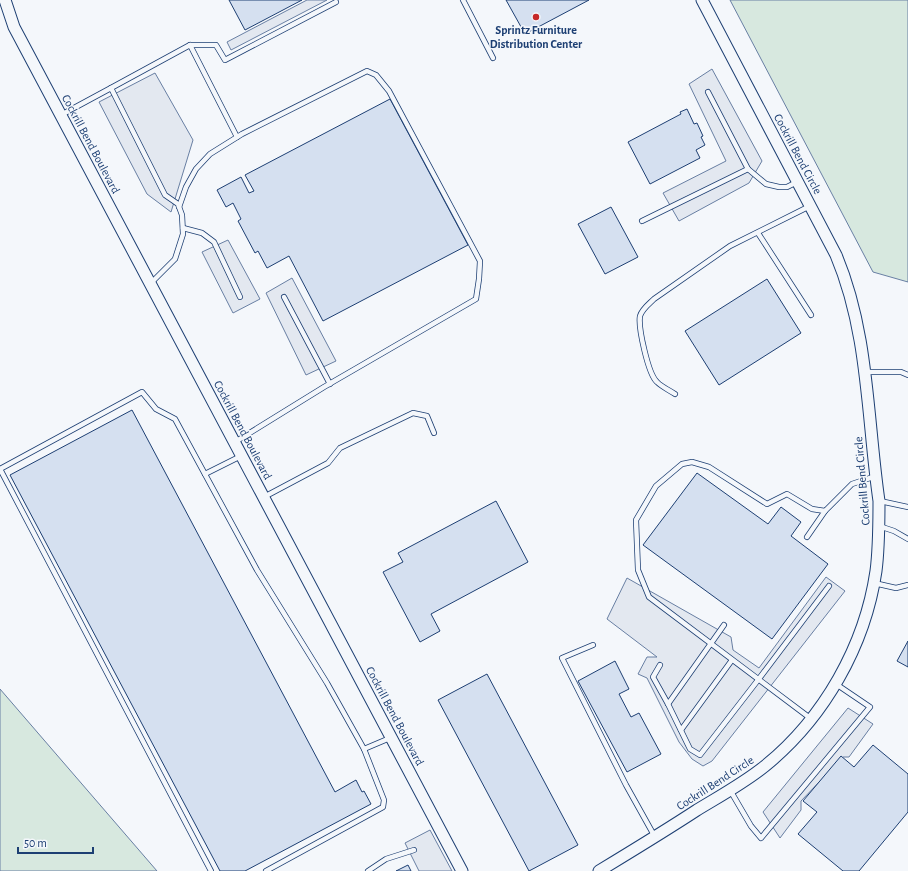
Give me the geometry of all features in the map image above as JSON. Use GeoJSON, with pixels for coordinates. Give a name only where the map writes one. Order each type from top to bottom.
{"type":"FeatureCollection","features":[{"type":"Feature","properties":{"kind":"street","name":"Cockrill Bend Boulevard"},"geometry":{"type":"LineString","coordinates":[[5,0],[14,27],[462,871]]}},
{"type":"Feature","properties":{"kind":"street","name":"Cockrill Bend Circle"},"geometry":{"type":"LineString","coordinates":[[600,871],[730,790],[766,765],[812,719],[836,684],[860,634],[874,582],[878,550],[879,526],[876,476],[857,321],[849,288],[836,255],[702,0]]}},
{"type":"Feature","properties":{"kind":"lane"},"geometry":{"type":"LineString","coordinates":[[463,0],[493,58]]}},
{"type":"Feature","properties":{"kind":"lane"},"geometry":{"type":"LineString","coordinates":[[61,115],[190,45],[216,45],[225,60],[336,2]]}},
{"type":"Feature","properties":{"kind":"lane"},"geometry":{"type":"LineString","coordinates":[[190,45],[237,137]]}},
{"type":"Feature","properties":{"kind":"lane"},"geometry":{"type":"LineString","coordinates":[[179,207],[186,187],[196,169],[210,154],[237,137],[367,71],[376,75],[389,91],[480,261],[476,299],[330,384],[235,442]]}},
{"type":"Feature","properties":{"kind":"lane"},"geometry":{"type":"LineString","coordinates":[[111,88],[165,195],[178,204],[182,215],[184,234],[175,259],[150,283]]}},
{"type":"Feature","properties":{"kind":"lane"},"geometry":{"type":"LineString","coordinates":[[708,92],[748,169],[766,184],[787,187],[797,182]]}},
{"type":"Feature","properties":{"kind":"lane"},"geometry":{"type":"LineString","coordinates":[[642,221],[748,169]]}},
{"type":"Feature","properties":{"kind":"lane"},"geometry":{"type":"LineString","coordinates":[[675,394],[656,381],[647,363],[640,326],[640,315],[644,309],[654,299],[730,246],[810,206]]}},
{"type":"Feature","properties":{"kind":"lane"},"geometry":{"type":"LineString","coordinates":[[183,228],[202,233],[214,242],[240,297]]}},
{"type":"Feature","properties":{"kind":"lane"},"geometry":{"type":"LineString","coordinates":[[758,233],[811,315]]}},
{"type":"Feature","properties":{"kind":"lane"},"geometry":{"type":"LineString","coordinates":[[284,297],[330,384]]}},
{"type":"Feature","properties":{"kind":"lane"},"geometry":{"type":"LineString","coordinates":[[864,372],[901,372],[908,375]]}},
{"type":"Feature","properties":{"kind":"lane"},"geometry":{"type":"LineString","coordinates":[[211,871],[0,469],[142,392],[156,409],[175,419],[257,570],[327,683],[364,749],[384,800],[383,806],[266,871]]}},
{"type":"Feature","properties":{"kind":"lane"},"geometry":{"type":"LineString","coordinates":[[264,497],[328,462],[340,448],[413,413],[427,416],[434,433]]}},
{"type":"Feature","properties":{"kind":"lane"},"geometry":{"type":"LineString","coordinates":[[205,474],[242,456]]}},
{"type":"Feature","properties":{"kind":"lane"},"geometry":{"type":"LineString","coordinates":[[812,719],[649,597],[638,570],[636,520],[656,486],[682,464],[692,462],[709,467],[767,504],[788,494],[812,509],[825,512]]}},
{"type":"Feature","properties":{"kind":"lane"},"geometry":{"type":"LineString","coordinates":[[807,537],[825,512],[852,484],[876,476]]}},
{"type":"Feature","properties":{"kind":"lane"},"geometry":{"type":"LineString","coordinates":[[878,501],[908,508]]}},
{"type":"Feature","properties":{"kind":"lane"},"geometry":{"type":"LineString","coordinates":[[879,526],[894,531],[908,539]]}},
{"type":"Feature","properties":{"kind":"lane"},"geometry":{"type":"LineString","coordinates":[[874,582],[896,588],[908,585]]}},
{"type":"Feature","properties":{"kind":"lane"},"geometry":{"type":"LineString","coordinates":[[660,665],[653,677],[690,749],[700,755],[829,586]]}},
{"type":"Feature","properties":{"kind":"lane"},"geometry":{"type":"LineString","coordinates":[[668,704],[724,625]]}},
{"type":"Feature","properties":{"kind":"lane"},"geometry":{"type":"LineString","coordinates":[[593,645],[562,658],[626,785],[655,837]]}},
{"type":"Feature","properties":{"kind":"lane"},"geometry":{"type":"LineString","coordinates":[[681,730],[732,660]]}},
{"type":"Feature","properties":{"kind":"lane"},"geometry":{"type":"LineString","coordinates":[[730,790],[751,826],[761,838],[870,707],[836,684]]}},
{"type":"Feature","properties":{"kind":"lane"},"geometry":{"type":"LineString","coordinates":[[364,749],[392,738]]}},
{"type":"Feature","properties":{"kind":"lane"},"geometry":{"type":"LineString","coordinates":[[368,871],[386,859],[414,850]]}},
{"type":"Feature","properties":{"kind":"shaded area"},"geometry":{"type":"Polygon","coordinates":[[[307,0],[327,0],[231,50],[227,42],[307,0]]]}},
{"type":"Feature","properties":{"kind":"shaded area"},"geometry":{"type":"Polygon","coordinates":[[[730,0],[908,0],[908,282],[873,272],[730,0]]]}},
{"type":"Feature","properties":{"kind":"shaded area"},"geometry":{"type":"Polygon","coordinates":[[[712,69],[762,161],[749,183],[679,221],[663,193],[726,161],[689,84],[712,69]]]}},
{"type":"Feature","properties":{"kind":"shaded area"},"geometry":{"type":"Polygon","coordinates":[[[155,73],[193,140],[171,212],[147,194],[99,102],[155,73]]]}},
{"type":"Feature","properties":{"kind":"shaded area"},"geometry":{"type":"Polygon","coordinates":[[[228,240],[260,299],[233,313],[202,252],[228,240]]]}},
{"type":"Feature","properties":{"kind":"shaded area"},"geometry":{"type":"Polygon","coordinates":[[[292,278],[336,361],[306,375],[266,293],[292,278]]]}},
{"type":"Feature","properties":{"kind":"shaded area"},"geometry":{"type":"Polygon","coordinates":[[[826,577],[845,591],[712,761],[703,766],[692,759],[679,742],[647,678],[638,674],[647,657],[657,657],[607,619],[627,578],[731,637],[733,650],[759,668],[826,577]]]}},
{"type":"Feature","properties":{"kind":"shaded area"},"geometry":{"type":"Polygon","coordinates":[[[0,689],[157,871],[0,871],[0,689]]]}},
{"type":"Feature","properties":{"kind":"shaded area"},"geometry":{"type":"Polygon","coordinates":[[[848,708],[873,724],[849,757],[843,757],[801,801],[801,810],[780,838],[763,812],[848,708]]]}},
{"type":"Feature","properties":{"kind":"shaded area"},"geometry":{"type":"Polygon","coordinates":[[[430,830],[452,871],[419,871],[405,843],[430,830]]]}},
{"type":"Feature","properties":{"kind":"building"},"geometry":{"type":"Polygon","coordinates":[[[229,0],[302,0],[245,30],[229,0]]]}},
{"type":"Feature","properties":{"kind":"building","name":"Sprintz Furniture Distribution Center"},"geometry":{"type":"Polygon","coordinates":[[[506,0],[589,0],[525,34],[506,0]]]}},
{"type":"Feature","properties":{"kind":"building"},"geometry":{"type":"Polygon","coordinates":[[[390,99],[468,245],[323,321],[289,256],[267,268],[258,251],[255,253],[238,221],[241,219],[233,203],[226,207],[217,190],[241,177],[249,193],[254,191],[245,175],[390,99]]]}},
{"type":"Feature","properties":{"kind":"building"},"geometry":{"type":"Polygon","coordinates":[[[687,109],[694,124],[697,123],[703,136],[701,137],[705,145],[696,150],[700,158],[650,184],[628,142],[681,114],[680,112],[687,109]]]}},
{"type":"Feature","properties":{"kind":"building"},"geometry":{"type":"Polygon","coordinates":[[[611,207],[638,257],[605,274],[578,224],[611,207]]]}},
{"type":"Feature","properties":{"kind":"building"},"geometry":{"type":"Polygon","coordinates":[[[767,279],[801,333],[719,385],[685,331],[767,279]]]}},
{"type":"Feature","properties":{"kind":"building"},"geometry":{"type":"Polygon","coordinates":[[[132,410],[335,792],[356,780],[362,792],[364,791],[371,804],[245,871],[220,871],[10,475],[132,410]]]}},
{"type":"Feature","properties":{"kind":"building"},"geometry":{"type":"Polygon","coordinates":[[[697,473],[768,524],[781,507],[801,522],[791,536],[828,564],[772,639],[643,545],[697,473]]]}},
{"type":"Feature","properties":{"kind":"building"},"geometry":{"type":"Polygon","coordinates":[[[496,501],[528,562],[431,614],[440,631],[420,642],[383,572],[403,562],[398,553],[496,501]]]}},
{"type":"Feature","properties":{"kind":"building"},"geometry":{"type":"Polygon","coordinates":[[[908,641],[908,667],[897,661],[908,641]]]}},
{"type":"Feature","properties":{"kind":"building"},"geometry":{"type":"Polygon","coordinates":[[[615,661],[629,689],[619,694],[631,717],[639,713],[661,754],[627,772],[578,681],[615,661]]]}},
{"type":"Feature","properties":{"kind":"building"},"geometry":{"type":"Polygon","coordinates":[[[487,674],[578,845],[529,871],[438,700],[487,674]]]}},
{"type":"Feature","properties":{"kind":"building"},"geometry":{"type":"Polygon","coordinates":[[[873,745],[908,774],[908,812],[859,871],[843,871],[798,834],[817,812],[803,801],[841,756],[854,767],[873,745]]]}},
{"type":"Feature","properties":{"kind":"building"},"geometry":{"type":"Polygon","coordinates":[[[408,865],[411,871],[396,871],[408,865]]]}},
{"type":"Feature","properties":{"kind":"place","name":"Sprintz Furniture Distribution Center"},"geometry":{"type":"Point","coordinates":[536,17]}}]}
